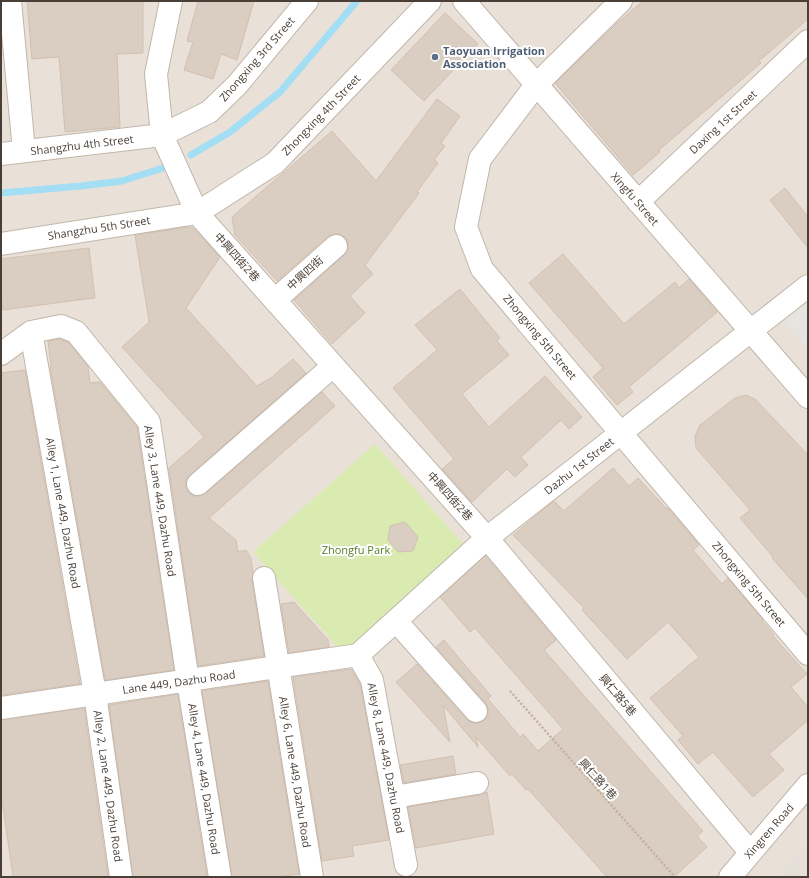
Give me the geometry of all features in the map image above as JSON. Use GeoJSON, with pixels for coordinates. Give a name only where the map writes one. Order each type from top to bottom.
{"type":"FeatureCollection","features":[{"type":"Feature","properties":{"kind":"street"},"geometry":{"type":"LineString","coordinates":[[10,1],[24,151]]}},
{"type":"Feature","properties":{"kind":"street","name":"中興四街2巷"},"geometry":{"type":"LineString","coordinates":[[171,1],[156,74],[162,135],[197,213],[487,538]]}},
{"type":"Feature","properties":{"kind":"street","name":"Zhongxing 3rd Street"},"geometry":{"type":"LineString","coordinates":[[162,135],[209,112],[237,85],[307,1]]}},
{"type":"Feature","properties":{"kind":"street","name":"Zhongxing 4th Street"},"geometry":{"type":"LineString","coordinates":[[197,213],[275,163],[430,1]]}},
{"type":"Feature","properties":{"kind":"street","name":"Xingfu Street"},"geometry":{"type":"LineString","coordinates":[[464,1],[808,397]]}},
{"type":"Feature","properties":{"kind":"street","name":"Zhongxing 5th Street"},"geometry":{"type":"LineString","coordinates":[[621,1],[536,85],[480,159],[466,227],[482,269],[808,654]]}},
{"type":"Feature","properties":{"kind":"street","name":"Daxing 1st Street"},"geometry":{"type":"LineString","coordinates":[[638,202],[808,42]]}},
{"type":"Feature","properties":{"kind":"street","name":"Shangzhu 4th Street"},"geometry":{"type":"LineString","coordinates":[[1,154],[162,135]]}},
{"type":"Feature","properties":{"kind":"street","name":"Shangzhu 5th Street"},"geometry":{"type":"LineString","coordinates":[[1,244],[197,213]]}},
{"type":"Feature","properties":{"kind":"street","name":"中興四街"},"geometry":{"type":"LineString","coordinates":[[275,300],[336,246]]}},
{"type":"Feature","properties":{"kind":"street","name":"Dazhu 1st Street"},"geometry":{"type":"LineString","coordinates":[[358,655],[487,538],[808,286]]}},
{"type":"Feature","properties":{"kind":"street","name":"Alley 3, Lane 449, Dazhu Road"},"geometry":{"type":"LineString","coordinates":[[1,354],[31,332],[61,326],[76,332],[149,422],[188,681]]}},
{"type":"Feature","properties":{"kind":"street","name":"Alley 1, Lane 449, Dazhu Road"},"geometry":{"type":"LineString","coordinates":[[31,332],[95,694]]}},
{"type":"Feature","properties":{"kind":"street"},"geometry":{"type":"LineString","coordinates":[[198,484],[333,366]]}},
{"type":"Feature","properties":{"kind":"street","name":"興仁路5巷"},"geometry":{"type":"LineString","coordinates":[[487,538],[750,852]]}},
{"type":"Feature","properties":{"kind":"street","name":"Alley 6, Lane 449, Dazhu Road"},"geometry":{"type":"LineString","coordinates":[[264,578],[312,877]]}},
{"type":"Feature","properties":{"kind":"street"},"geometry":{"type":"LineString","coordinates":[[396,621],[476,711]]}},
{"type":"Feature","properties":{"kind":"street","name":"Lane 449, Dazhu Road"},"geometry":{"type":"LineString","coordinates":[[1,708],[358,655]]}},
{"type":"Feature","properties":{"kind":"street","name":"Alley 8, Lane 449, Dazhu Road"},"geometry":{"type":"LineString","coordinates":[[358,655],[372,680],[406,865]]}},
{"type":"Feature","properties":{"kind":"street","name":"Alley 4, Lane 449, Dazhu Road"},"geometry":{"type":"LineString","coordinates":[[188,681],[220,877]]}},
{"type":"Feature","properties":{"kind":"street","name":"Alley 2, Lane 449, Dazhu Road"},"geometry":{"type":"LineString","coordinates":[[95,694],[121,877]]}},
{"type":"Feature","properties":{"kind":"street"},"geometry":{"type":"LineString","coordinates":[[394,797],[477,783]]}},
{"type":"Feature","properties":{"kind":"street","name":"Xingren Road"},"geometry":{"type":"LineString","coordinates":[[730,877],[808,785]]}},
{"type":"Feature","properties":{"kind":"path","name":"興仁路1巷"},"geometry":{"type":"LineString","coordinates":[[510,691],[675,877]]}},
{"type":"Feature","properties":{"kind":"shaded area"},"geometry":{"type":"Polygon","coordinates":[[[1,1],[808,1],[808,877],[1,877],[1,1]]]}},
{"type":"Feature","properties":{"kind":"shaded area"},"geometry":{"type":"Polygon","coordinates":[[[808,302],[808,350],[784,322],[808,302]]]}},
{"type":"Feature","properties":{"kind":"shaded area"},"geometry":{"type":"Polygon","coordinates":[[[808,844],[808,877],[777,877],[808,844]]]}},
{"type":"Feature","properties":{"kind":"green space","name":"Zhongfu Park"},"geometry":{"type":"Polygon","coordinates":[[[375,444],[463,544],[343,653],[253,552],[375,444]]]}},
{"type":"Feature","properties":{"kind":"building"},"geometry":{"type":"Polygon","coordinates":[[[27,1],[143,1],[143,53],[117,54],[120,127],[65,132],[59,57],[32,59],[27,1]]]}},
{"type":"Feature","properties":{"kind":"building"},"geometry":{"type":"Polygon","coordinates":[[[198,1],[254,1],[237,60],[221,54],[213,79],[184,70],[193,42],[187,41],[198,1]]]}},
{"type":"Feature","properties":{"kind":"building"},"geometry":{"type":"Polygon","coordinates":[[[643,1],[808,1],[808,19],[759,61],[761,63],[659,150],[660,152],[633,175],[555,83],[616,24],[643,1]]]}},
{"type":"Feature","properties":{"kind":"building","name":"Taoyuan Irrigation Association"},"geometry":{"type":"Polygon","coordinates":[[[445,13],[478,44],[424,101],[391,70],[445,13]]]}},
{"type":"Feature","properties":{"kind":"building"},"geometry":{"type":"Polygon","coordinates":[[[437,99],[460,116],[441,143],[445,146],[434,160],[438,163],[417,192],[419,193],[365,265],[373,274],[350,296],[365,313],[332,344],[294,300],[344,255],[348,250],[346,238],[340,234],[328,236],[277,281],[235,235],[232,217],[332,131],[376,181],[437,99]]]}},
{"type":"Feature","properties":{"kind":"building"},"geometry":{"type":"Polygon","coordinates":[[[785,188],[808,217],[808,248],[770,200],[785,188]]]}},
{"type":"Feature","properties":{"kind":"building"},"geometry":{"type":"Polygon","coordinates":[[[188,227],[193,228],[220,257],[186,308],[257,386],[272,377],[293,359],[306,373],[190,475],[186,480],[188,492],[194,496],[201,496],[206,493],[322,392],[335,406],[209,518],[236,540],[238,552],[246,550],[251,558],[253,573],[252,580],[264,656],[198,666],[169,468],[204,437],[122,347],[149,323],[135,235],[188,227]]]}},
{"type":"Feature","properties":{"kind":"building"},"geometry":{"type":"Polygon","coordinates":[[[89,248],[95,298],[79,300],[78,298],[78,300],[3,310],[1,297],[1,259],[89,248]]]}},
{"type":"Feature","properties":{"kind":"building"},"geometry":{"type":"Polygon","coordinates":[[[563,254],[624,324],[675,282],[679,288],[689,279],[717,312],[629,387],[633,392],[617,405],[593,377],[603,368],[529,283],[563,254]]]}},
{"type":"Feature","properties":{"kind":"building"},"geometry":{"type":"Polygon","coordinates":[[[460,289],[500,338],[497,341],[509,355],[462,394],[489,427],[545,376],[582,417],[569,429],[561,420],[521,457],[528,465],[515,477],[507,469],[472,502],[442,469],[454,459],[393,388],[437,350],[415,325],[460,289]]]}},
{"type":"Feature","properties":{"kind":"building"},"geometry":{"type":"Polygon","coordinates":[[[60,339],[68,342],[88,366],[90,383],[100,382],[137,427],[174,670],[105,680],[50,366],[48,341],[60,339]]]}},
{"type":"Feature","properties":{"kind":"building"},"geometry":{"type":"Polygon","coordinates":[[[25,370],[80,684],[1,695],[1,373],[25,370]]]}},
{"type":"Feature","properties":{"kind":"building"},"geometry":{"type":"Polygon","coordinates":[[[746,395],[755,399],[808,455],[808,599],[772,558],[773,557],[740,518],[750,510],[696,448],[695,436],[700,425],[735,398],[746,395]]]}},
{"type":"Feature","properties":{"kind":"building"},"geometry":{"type":"Polygon","coordinates":[[[613,468],[629,486],[638,478],[667,509],[668,508],[699,545],[693,550],[722,584],[728,578],[763,620],[762,621],[774,635],[773,636],[807,674],[791,687],[808,707],[808,720],[769,754],[784,770],[753,797],[713,752],[698,764],[678,740],[683,736],[650,698],[699,657],[668,622],[627,659],[582,610],[584,608],[513,535],[554,501],[564,511],[613,468]]]}},
{"type":"Feature","properties":{"kind":"building"},"geometry":{"type":"Polygon","coordinates":[[[405,522],[418,537],[413,551],[398,552],[388,540],[390,526],[405,522]]]}},
{"type":"Feature","properties":{"kind":"building"},"geometry":{"type":"Polygon","coordinates":[[[485,556],[556,640],[544,650],[703,831],[697,836],[707,847],[674,877],[607,877],[528,789],[526,790],[512,774],[510,776],[476,737],[478,747],[443,705],[450,742],[396,682],[417,664],[467,720],[472,723],[478,723],[485,720],[488,715],[486,703],[436,647],[444,640],[491,696],[488,699],[520,737],[523,734],[538,751],[563,729],[475,628],[470,632],[440,597],[485,556]]]}},
{"type":"Feature","properties":{"kind":"building"},"geometry":{"type":"Polygon","coordinates":[[[294,602],[328,640],[329,647],[289,653],[281,604],[294,602]]]}},
{"type":"Feature","properties":{"kind":"building"},"geometry":{"type":"Polygon","coordinates":[[[351,669],[360,684],[389,840],[352,846],[354,856],[322,861],[293,677],[351,669]]]}},
{"type":"Feature","properties":{"kind":"building"},"geometry":{"type":"Polygon","coordinates":[[[268,681],[299,874],[278,877],[232,877],[202,691],[268,681]]]}},
{"type":"Feature","properties":{"kind":"building"},"geometry":{"type":"Polygon","coordinates":[[[178,694],[207,877],[133,877],[109,705],[178,694]]]}},
{"type":"Feature","properties":{"kind":"building"},"geometry":{"type":"Polygon","coordinates":[[[84,708],[108,877],[13,877],[1,793],[1,720],[84,708]]]}},
{"type":"Feature","properties":{"kind":"building"},"geometry":{"type":"Polygon","coordinates":[[[453,756],[456,774],[404,783],[400,765],[453,756]]]}},
{"type":"Feature","properties":{"kind":"building"},"geometry":{"type":"Polygon","coordinates":[[[487,792],[494,834],[416,848],[408,807],[479,795],[487,792]]]}},
{"type":"Feature","properties":{"kind":"waterway"},"geometry":{"type":"LineString","coordinates":[[191,155],[230,132],[280,92],[357,1]]}},
{"type":"Feature","properties":{"kind":"waterway"},"geometry":{"type":"LineString","coordinates":[[1,193],[122,181],[163,168]]}},
{"type":"Feature","properties":{"kind":"place","name":"Taoyuan Irrigation Association"},"geometry":{"type":"Point","coordinates":[435,57]}}]}
